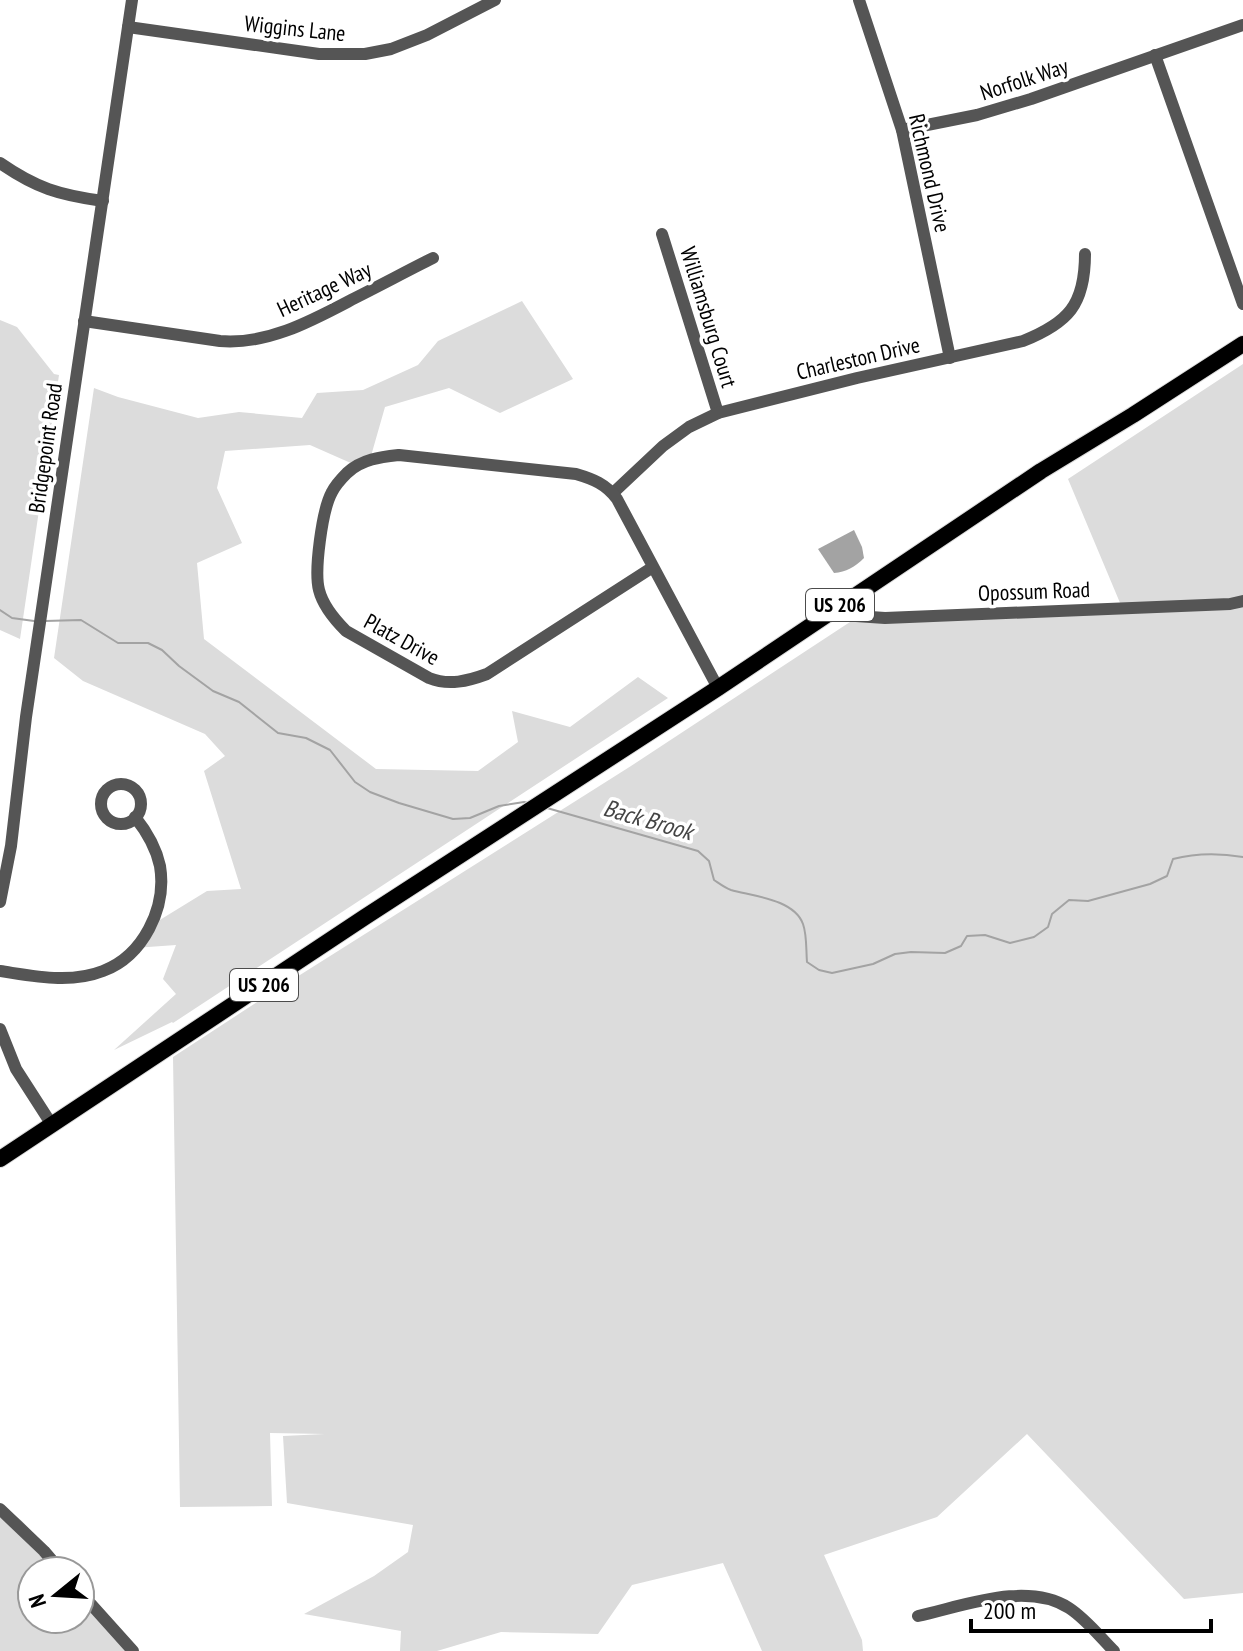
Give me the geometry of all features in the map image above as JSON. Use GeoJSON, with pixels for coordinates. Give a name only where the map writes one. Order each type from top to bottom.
{"type":"FeatureCollection","features":[{"type":"Feature","properties":{"kind":"highway","name":"US 206"},"geometry":{"type":"LineString","coordinates":[[0,1159],[718,688],[1041,471],[1243,344]]}},
{"type":"Feature","properties":{"kind":"street","name":"Bridgepoint Road"},"geometry":{"type":"LineString","coordinates":[[0,902],[11,846],[26,717],[132,0]]}},
{"type":"Feature","properties":{"kind":"street","name":"Wiggins Lane"},"geometry":{"type":"LineString","coordinates":[[128,27],[319,54],[365,54],[391,49],[427,35],[495,0]]}},
{"type":"Feature","properties":{"kind":"street","name":"Richmond Drive"},"geometry":{"type":"LineString","coordinates":[[859,0],[902,130],[950,358]]}},
{"type":"Feature","properties":{"kind":"street","name":"Norfolk Way"},"geometry":{"type":"LineString","coordinates":[[902,130],[956,120],[1017,103],[1243,25]]}},
{"type":"Feature","properties":{"kind":"street"},"geometry":{"type":"LineString","coordinates":[[1155,55],[1243,304]]}},
{"type":"Feature","properties":{"kind":"street"},"geometry":{"type":"LineString","coordinates":[[0,163],[52,192],[103,201]]}},
{"type":"Feature","properties":{"kind":"street","name":"Williamsburg Court"},"geometry":{"type":"LineString","coordinates":[[662,234],[718,413]]}},
{"type":"Feature","properties":{"kind":"street","name":"Charleston Drive"},"geometry":{"type":"LineString","coordinates":[[613,493],[663,446],[689,427],[718,413],[1023,341],[1045,332],[1062,319],[1081,293],[1085,254]]}},
{"type":"Feature","properties":{"kind":"street","name":"Heritage Way"},"geometry":{"type":"LineString","coordinates":[[84,321],[220,341],[258,339],[291,330],[318,318],[433,258]]}},
{"type":"Feature","properties":{"kind":"street","name":"Platz Drive"},"geometry":{"type":"LineString","coordinates":[[613,493],[594,479],[576,474],[399,455],[365,462],[347,473],[332,491],[327,505],[316,574],[321,598],[346,631],[429,678],[451,683],[487,674],[653,567]]}},
{"type":"Feature","properties":{"kind":"street"},"geometry":{"type":"LineString","coordinates":[[613,493],[718,688]]}},
{"type":"Feature","properties":{"kind":"street","name":"Opossum Road"},"geometry":{"type":"LineString","coordinates":[[827,613],[885,618],[1243,601]]}},
{"type":"Feature","properties":{"kind":"street"},"geometry":{"type":"LineString","coordinates":[[0,971],[66,979],[102,972],[132,953],[151,926],[161,886],[160,867],[154,848],[135,817]]}},
{"type":"Feature","properties":{"kind":"street"},"geometry":{"type":"LineString","coordinates":[[0,1029],[16,1069],[52,1125]]}},
{"type":"Feature","properties":{"kind":"street"},"geometry":{"type":"LineString","coordinates":[[0,1509],[47,1555]]}},
{"type":"Feature","properties":{"kind":"street"},"geometry":{"type":"LineString","coordinates":[[918,1616],[1012,1596],[1036,1596],[1068,1607],[1114,1651]]}},
{"type":"Feature","properties":{"kind":"street"},"geometry":{"type":"LineString","coordinates":[[96,1610],[133,1651]]}},
{"type":"Feature","properties":{"kind":"shaded area"},"geometry":{"type":"Polygon","coordinates":[[[522,301],[573,379],[500,413],[449,388],[385,407],[371,456],[353,464],[310,445],[225,451],[217,488],[242,543],[197,563],[204,639],[376,769],[478,771],[518,742],[512,711],[570,727],[638,677],[668,698],[173,1023],[114,1050],[176,994],[163,979],[176,945],[134,948],[150,926],[207,891],[241,889],[204,771],[225,756],[205,734],[83,681],[54,658],[94,388],[198,418],[239,412],[302,418],[317,393],[363,390],[418,365],[438,341],[522,301]]]}},
{"type":"Feature","properties":{"kind":"shaded area"},"geometry":{"type":"Polygon","coordinates":[[[0,320],[17,327],[54,374],[59,375],[20,639],[0,630],[0,320]]]}},
{"type":"Feature","properties":{"kind":"shaded area"},"geometry":{"type":"Polygon","coordinates":[[[1243,364],[1243,1593],[1184,1599],[1027,1434],[937,1517],[824,1555],[862,1640],[863,1651],[762,1651],[723,1563],[632,1585],[598,1634],[501,1632],[437,1651],[400,1651],[401,1631],[304,1614],[374,1576],[408,1552],[413,1525],[287,1503],[283,1436],[325,1434],[270,1433],[272,1506],[180,1507],[173,1057],[631,766],[850,622],[1123,610],[1068,479],[1243,364]]]}},
{"type":"Feature","properties":{"kind":"shaded area"},"geometry":{"type":"Polygon","coordinates":[[[854,530],[864,558],[842,572],[834,573],[818,549],[854,530]]]}},
{"type":"Feature","properties":{"kind":"shaded area"},"geometry":{"type":"Polygon","coordinates":[[[0,1504],[22,1521],[53,1555],[16,1555],[16,1635],[96,1635],[96,1604],[137,1651],[0,1651],[0,1504]]]}},
{"type":"Feature","properties":{"kind":"waterway","name":"Back Brook"},"geometry":{"type":"LineString","coordinates":[[0,610],[12,618],[34,621]]}},
{"type":"Feature","properties":{"kind":"waterway","name":"Back Brook"},"geometry":{"type":"LineString","coordinates":[[45,621],[81,620],[118,643],[148,643],[162,650],[213,691],[239,702],[278,733],[306,738],[330,750],[355,782],[370,792],[399,803],[453,819],[470,818],[499,806],[529,803]]}},
{"type":"Feature","properties":{"kind":"waterway","name":"Back Brook"},"geometry":{"type":"LineString","coordinates":[[547,808],[698,851],[709,861],[714,880],[722,886],[791,909],[803,924],[807,962],[819,970],[832,973],[873,964],[895,954],[945,953],[961,946],[967,936],[985,935],[1010,943],[1034,937],[1048,927],[1052,914],[1069,900],[1088,901],[1150,884],[1167,876],[1173,859],[1208,854],[1243,857]]}}]}
